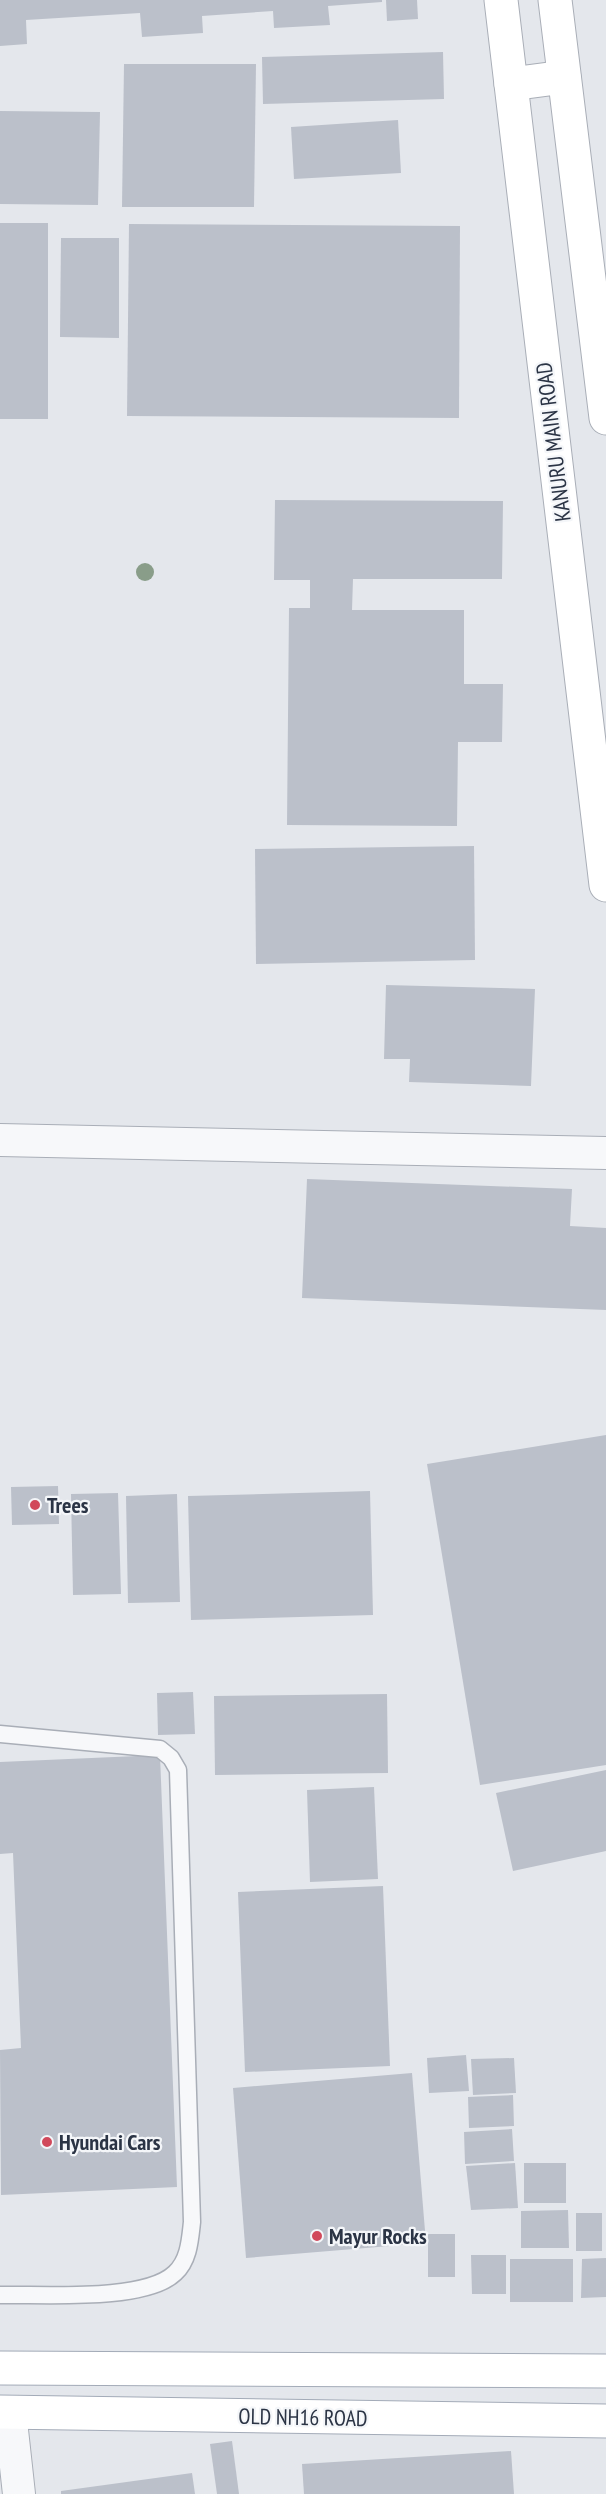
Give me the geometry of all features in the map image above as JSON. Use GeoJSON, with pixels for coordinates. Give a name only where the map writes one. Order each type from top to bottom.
{"type":"FeatureCollection","features":[{"type":"Feature","properties":{"kind":"main road","name":"KANURU MAIN ROAD"},"geometry":{"type":"LineString","coordinates":[[501,0],[606,885]]}},
{"type":"Feature","properties":{"kind":"main road"},"geometry":{"type":"LineString","coordinates":[[555,0],[606,418]]}},
{"type":"Feature","properties":{"kind":"main road"},"geometry":{"type":"LineString","coordinates":[[511,84],[564,77]]}},
{"type":"Feature","properties":{"kind":"main road","name":"OLD NH16 ROAD"},"geometry":{"type":"LineString","coordinates":[[0,2368],[606,2371]]}},
{"type":"Feature","properties":{"kind":"main road","name":"OLD NH16 ROAD"},"geometry":{"type":"LineString","coordinates":[[5,2412],[606,2421]]}},
{"type":"Feature","properties":{"kind":"street"},"geometry":{"type":"LineString","coordinates":[[0,1140],[606,1153]]}},
{"type":"Feature","properties":{"kind":"street"},"geometry":{"type":"LineString","coordinates":[[5,2412],[18,2494]]}},
{"type":"Feature","properties":{"kind":"lane"},"geometry":{"type":"LineString","coordinates":[[0,1734],[160,1749],[171,1758],[177,1770],[192,2222],[189,2251],[176,2272],[157,2286],[131,2292],[0,2295]]}},
{"type":"Feature","properties":{"kind":"building"},"geometry":{"type":"Polygon","coordinates":[[[0,0],[382,0],[382,2],[328,6],[330,25],[274,28],[273,11],[202,16],[203,33],[142,37],[140,13],[26,20],[27,44],[0,46],[0,0]]]}},
{"type":"Feature","properties":{"kind":"building"},"geometry":{"type":"Polygon","coordinates":[[[386,0],[417,0],[418,19],[387,21],[386,0]]]}},
{"type":"Feature","properties":{"kind":"building"},"geometry":{"type":"Polygon","coordinates":[[[443,52],[444,99],[263,104],[262,57],[443,52]]]}},
{"type":"Feature","properties":{"kind":"building"},"geometry":{"type":"Polygon","coordinates":[[[124,64],[256,64],[254,207],[122,207],[124,64]]]}},
{"type":"Feature","properties":{"kind":"building"},"geometry":{"type":"Polygon","coordinates":[[[0,111],[100,112],[98,205],[0,204],[0,111]]]}},
{"type":"Feature","properties":{"kind":"building"},"geometry":{"type":"Polygon","coordinates":[[[398,120],[401,173],[294,179],[291,127],[398,120]]]}},
{"type":"Feature","properties":{"kind":"building"},"geometry":{"type":"Polygon","coordinates":[[[0,223],[48,223],[48,419],[0,419],[0,223]]]}},
{"type":"Feature","properties":{"kind":"building"},"geometry":{"type":"Polygon","coordinates":[[[129,224],[460,226],[459,418],[127,416],[129,224]]]}},
{"type":"Feature","properties":{"kind":"building"},"geometry":{"type":"Polygon","coordinates":[[[61,238],[119,238],[119,338],[60,337],[61,238]]]}},
{"type":"Feature","properties":{"kind":"building"},"geometry":{"type":"Polygon","coordinates":[[[275,500],[503,501],[502,579],[353,579],[352,610],[464,610],[464,684],[503,684],[502,742],[458,742],[457,826],[287,825],[289,608],[310,608],[310,580],[274,580],[275,500]]]}},
{"type":"Feature","properties":{"kind":"building"},"geometry":{"type":"Polygon","coordinates":[[[474,846],[475,960],[256,964],[255,849],[474,846]]]}},
{"type":"Feature","properties":{"kind":"building"},"geometry":{"type":"Polygon","coordinates":[[[386,985],[535,989],[531,1086],[409,1082],[410,1059],[384,1059],[386,985]]]}},
{"type":"Feature","properties":{"kind":"building"},"geometry":{"type":"Polygon","coordinates":[[[307,1179],[572,1189],[570,1226],[606,1228],[606,1310],[302,1298],[307,1179]]]}},
{"type":"Feature","properties":{"kind":"building"},"geometry":{"type":"Polygon","coordinates":[[[606,1435],[606,1765],[480,1785],[427,1464],[606,1435]]]}},
{"type":"Feature","properties":{"kind":"building","name":"Trees"},"geometry":{"type":"Polygon","coordinates":[[[58,1486],[59,1524],[12,1525],[11,1487],[58,1486]]]}},
{"type":"Feature","properties":{"kind":"building"},"geometry":{"type":"Polygon","coordinates":[[[370,1491],[373,1615],[191,1620],[188,1496],[370,1491]]]}},
{"type":"Feature","properties":{"kind":"building"},"geometry":{"type":"Polygon","coordinates":[[[118,1493],[121,1594],[73,1595],[71,1494],[118,1493]]]}},
{"type":"Feature","properties":{"kind":"building"},"geometry":{"type":"Polygon","coordinates":[[[177,1494],[180,1602],[128,1603],[126,1496],[177,1494]]]}},
{"type":"Feature","properties":{"kind":"building"},"geometry":{"type":"Polygon","coordinates":[[[193,1692],[195,1734],[158,1735],[157,1693],[193,1692]]]}},
{"type":"Feature","properties":{"kind":"building"},"geometry":{"type":"Polygon","coordinates":[[[387,1694],[388,1773],[215,1775],[214,1696],[387,1694]]]}},
{"type":"Feature","properties":{"kind":"building"},"geometry":{"type":"Polygon","coordinates":[[[160,1755],[177,2187],[1,2195],[0,2050],[21,2048],[13,1853],[0,1854],[0,1762],[160,1755]]]}},
{"type":"Feature","properties":{"kind":"building"},"geometry":{"type":"Polygon","coordinates":[[[606,1770],[606,1851],[513,1871],[496,1793],[606,1770]]]}},
{"type":"Feature","properties":{"kind":"building"},"geometry":{"type":"Polygon","coordinates":[[[374,1787],[378,1879],[310,1882],[307,1790],[374,1787]]]}},
{"type":"Feature","properties":{"kind":"building"},"geometry":{"type":"Polygon","coordinates":[[[383,1886],[390,2066],[245,2072],[238,1892],[383,1886]]]}},
{"type":"Feature","properties":{"kind":"building"},"geometry":{"type":"Polygon","coordinates":[[[466,2055],[469,2091],[429,2093],[427,2058],[466,2055]]]}},
{"type":"Feature","properties":{"kind":"building"},"geometry":{"type":"Polygon","coordinates":[[[514,2058],[516,2093],[473,2095],[471,2059],[514,2058]]]}},
{"type":"Feature","properties":{"kind":"building"},"geometry":{"type":"Polygon","coordinates":[[[412,2073],[426,2243],[246,2258],[233,2088],[412,2073]]]}},
{"type":"Feature","properties":{"kind":"building"},"geometry":{"type":"Polygon","coordinates":[[[513,2095],[514,2126],[469,2128],[468,2097],[513,2095]]]}},
{"type":"Feature","properties":{"kind":"building"},"geometry":{"type":"Polygon","coordinates":[[[512,2129],[514,2161],[465,2164],[464,2132],[512,2129]]]}},
{"type":"Feature","properties":{"kind":"building"},"geometry":{"type":"Polygon","coordinates":[[[515,2163],[518,2208],[471,2210],[466,2166],[515,2163]]]}},
{"type":"Feature","properties":{"kind":"building"},"geometry":{"type":"Polygon","coordinates":[[[524,2163],[566,2163],[566,2203],[524,2203],[524,2163]]]}},
{"type":"Feature","properties":{"kind":"building"},"geometry":{"type":"Polygon","coordinates":[[[568,2210],[569,2248],[521,2248],[521,2211],[568,2210]]]}},
{"type":"Feature","properties":{"kind":"building"},"geometry":{"type":"Polygon","coordinates":[[[576,2213],[602,2213],[602,2251],[576,2251],[576,2213]]]}},
{"type":"Feature","properties":{"kind":"building"},"geometry":{"type":"Polygon","coordinates":[[[428,2234],[455,2234],[455,2277],[428,2277],[428,2234]]]}},
{"type":"Feature","properties":{"kind":"building"},"geometry":{"type":"Polygon","coordinates":[[[471,2255],[506,2255],[506,2294],[472,2294],[471,2255]]]}},
{"type":"Feature","properties":{"kind":"building"},"geometry":{"type":"Polygon","coordinates":[[[606,2258],[606,2297],[581,2298],[582,2259],[606,2258]]]}},
{"type":"Feature","properties":{"kind":"building"},"geometry":{"type":"Polygon","coordinates":[[[510,2259],[573,2259],[573,2302],[510,2302],[510,2259]]]}},
{"type":"Feature","properties":{"kind":"building"},"geometry":{"type":"Polygon","coordinates":[[[232,2441],[239,2494],[217,2494],[210,2444],[232,2441]]]}},
{"type":"Feature","properties":{"kind":"building"},"geometry":{"type":"Polygon","coordinates":[[[511,2451],[514,2494],[304,2494],[302,2464],[511,2451]]]}},
{"type":"Feature","properties":{"kind":"building"},"geometry":{"type":"Polygon","coordinates":[[[192,2473],[195,2494],[61,2494],[61,2491],[192,2473]]]}},
{"type":"Feature","properties":{"kind":"place","name":"Trees"},"geometry":{"type":"Point","coordinates":[35,1505]}},
{"type":"Feature","properties":{"kind":"place","name":"Hyundai Cars"},"geometry":{"type":"Point","coordinates":[47,2142]}},
{"type":"Feature","properties":{"kind":"place","name":"Mayur Rocks"},"geometry":{"type":"Point","coordinates":[317,2236]}}]}
